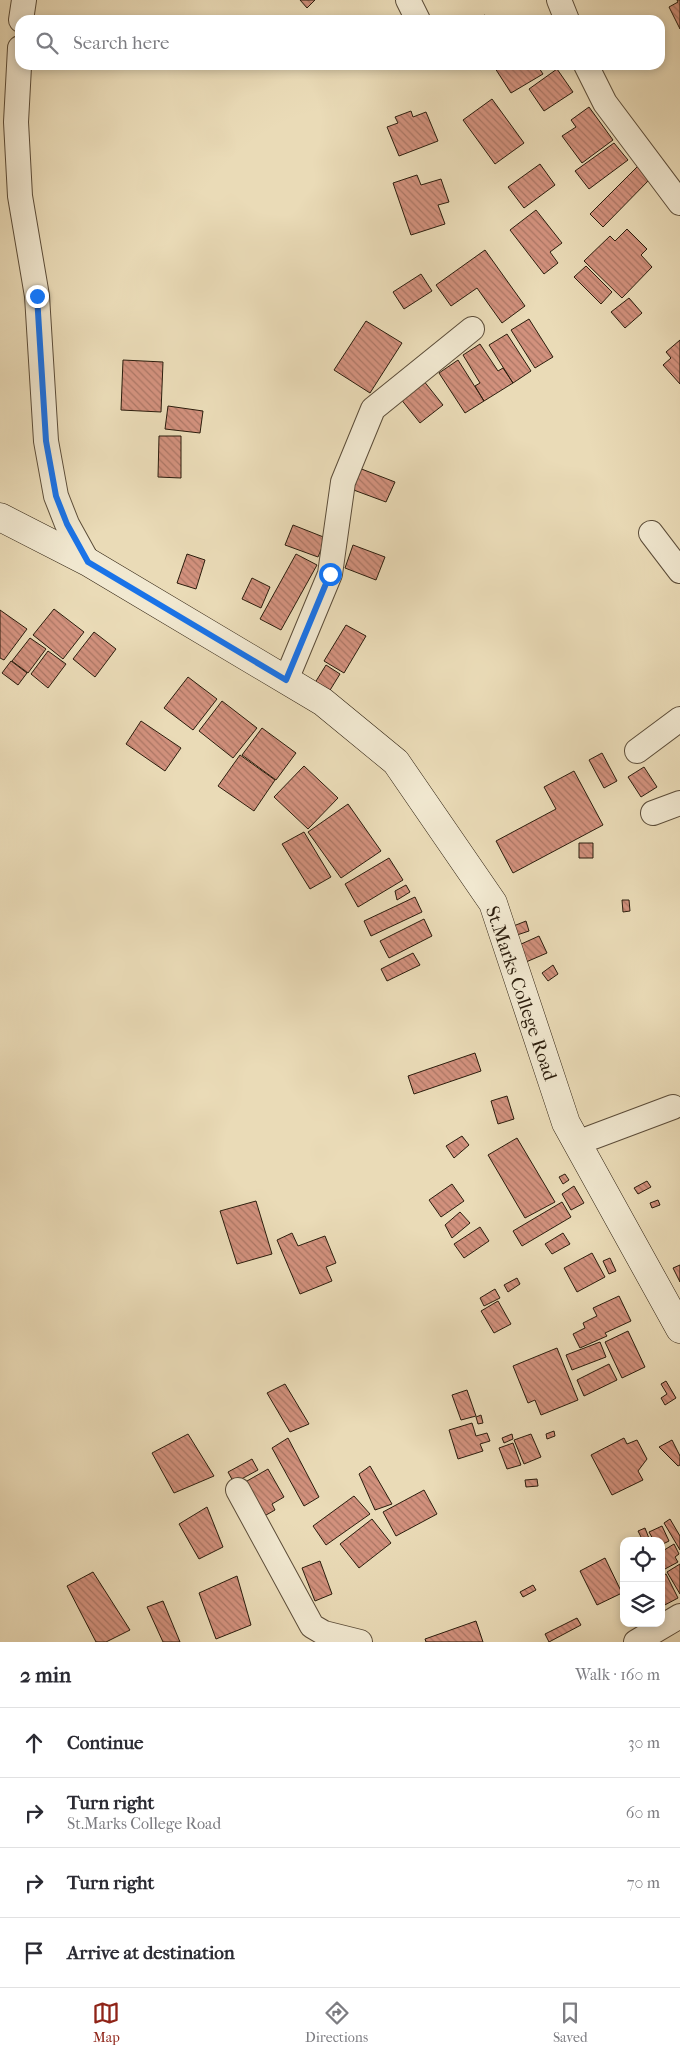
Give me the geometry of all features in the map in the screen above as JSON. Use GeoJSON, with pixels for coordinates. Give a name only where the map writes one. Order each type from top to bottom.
{"type":"FeatureCollection","features":[{"type":"Feature","properties":{"kind":"main road","name":"St.Marks College Road"},"geometry":{"type":"LineString","coordinates":[[0,517],[88,562],[322,702],[396,762],[493,903],[566,1123],[680,1329]]}},
{"type":"Feature","properties":{"kind":"street"},"geometry":{"type":"LineString","coordinates":[[22,15],[24,0]]}},
{"type":"Feature","properties":{"kind":"street"},"geometry":{"type":"LineString","coordinates":[[408,0],[416,15]]}},
{"type":"Feature","properties":{"kind":"street"},"geometry":{"type":"LineString","coordinates":[[559,0],[565,15]]}},
{"type":"Feature","properties":{"kind":"street"},"geometry":{"type":"LineString","coordinates":[[19,70],[10,194],[37,296],[46,441],[56,496],[67,524],[88,562]]}},
{"type":"Feature","properties":{"kind":"street"},"geometry":{"type":"LineString","coordinates":[[588,70],[605,103],[680,203]]}},
{"type":"Feature","properties":{"kind":"street"},"geometry":{"type":"LineString","coordinates":[[286,680],[330,574],[343,482],[373,409],[472,329]]}},
{"type":"Feature","properties":{"kind":"street"},"geometry":{"type":"LineString","coordinates":[[651,533],[680,571]]}},
{"type":"Feature","properties":{"kind":"street"},"geometry":{"type":"LineString","coordinates":[[637,751],[680,719]]}},
{"type":"Feature","properties":{"kind":"street"},"geometry":{"type":"LineString","coordinates":[[653,813],[680,803]]}},
{"type":"Feature","properties":{"kind":"street"},"geometry":{"type":"LineString","coordinates":[[578,1143],[673,1107]]}},
{"type":"Feature","properties":{"kind":"street"},"geometry":{"type":"LineString","coordinates":[[238,1490],[312,1626],[324,1633],[360,1642]]}},
{"type":"Feature","properties":{"kind":"street"},"geometry":{"type":"LineString","coordinates":[[636,1642],[680,1616]]}},
{"type":"Feature","properties":{"kind":"building"},"geometry":{"type":"Polygon","coordinates":[[[300,0],[315,0],[307,8],[300,0]]]}},
{"type":"Feature","properties":{"kind":"building"},"geometry":{"type":"Polygon","coordinates":[[[677,0],[680,0],[680,29],[669,7],[678,2],[677,0]]]}},
{"type":"Feature","properties":{"kind":"building"},"geometry":{"type":"Polygon","coordinates":[[[496,70],[540,70],[543,74],[511,93],[496,70]]]}},
{"type":"Feature","properties":{"kind":"building"},"geometry":{"type":"Polygon","coordinates":[[[558,70],[573,92],[544,111],[529,89],[558,70]]]}},
{"type":"Feature","properties":{"kind":"building"},"geometry":{"type":"Polygon","coordinates":[[[492,99],[524,143],[495,164],[463,120],[492,99]]]}},
{"type":"Feature","properties":{"kind":"building"},"geometry":{"type":"Polygon","coordinates":[[[589,107],[613,140],[582,163],[562,136],[576,127],[571,120],[589,107]]]}},
{"type":"Feature","properties":{"kind":"building"},"geometry":{"type":"Polygon","coordinates":[[[411,111],[413,117],[426,112],[438,141],[399,156],[387,127],[398,123],[395,117],[411,111]]]}},
{"type":"Feature","properties":{"kind":"building"},"geometry":{"type":"Polygon","coordinates":[[[614,143],[628,160],[589,189],[575,171],[614,143]]]}},
{"type":"Feature","properties":{"kind":"building"},"geometry":{"type":"Polygon","coordinates":[[[540,164],[555,185],[524,208],[508,187],[540,164]]]}},
{"type":"Feature","properties":{"kind":"building"},"geometry":{"type":"Polygon","coordinates":[[[638,166],[651,178],[603,227],[590,214],[638,166]]]}},
{"type":"Feature","properties":{"kind":"building"},"geometry":{"type":"Polygon","coordinates":[[[417,175],[421,185],[441,179],[449,202],[438,205],[445,224],[411,235],[393,183],[417,175]]]}},
{"type":"Feature","properties":{"kind":"building"},"geometry":{"type":"Polygon","coordinates":[[[536,210],[562,243],[550,252],[558,263],[544,274],[510,230],[536,210]]]}},
{"type":"Feature","properties":{"kind":"building"},"geometry":{"type":"Polygon","coordinates":[[[627,229],[647,249],[641,255],[652,267],[622,298],[584,261],[610,236],[615,241],[627,229]]]}},
{"type":"Feature","properties":{"kind":"building"},"geometry":{"type":"Polygon","coordinates":[[[485,250],[525,306],[502,323],[477,288],[451,306],[436,285],[485,250]]]}},
{"type":"Feature","properties":{"kind":"building"},"geometry":{"type":"Polygon","coordinates":[[[586,266],[612,292],[601,304],[574,277],[586,266]]]}},
{"type":"Feature","properties":{"kind":"building"},"geometry":{"type":"Polygon","coordinates":[[[421,274],[432,291],[404,309],[393,292],[421,274]]]}},
{"type":"Feature","properties":{"kind":"building"},"geometry":{"type":"Polygon","coordinates":[[[629,298],[642,313],[625,328],[611,312],[629,298]]]}},
{"type":"Feature","properties":{"kind":"building"},"geometry":{"type":"Polygon","coordinates":[[[529,319],[553,357],[535,368],[511,330],[529,319]]]}},
{"type":"Feature","properties":{"kind":"building"},"geometry":{"type":"Polygon","coordinates":[[[366,321],[402,343],[370,393],[334,370],[366,321]]]}},
{"type":"Feature","properties":{"kind":"building"},"geometry":{"type":"Polygon","coordinates":[[[507,334],[531,371],[513,383],[489,345],[507,334]]]}},
{"type":"Feature","properties":{"kind":"building"},"geometry":{"type":"Polygon","coordinates":[[[680,340],[680,384],[663,365],[671,358],[666,352],[680,340]]]}},
{"type":"Feature","properties":{"kind":"building"},"geometry":{"type":"Polygon","coordinates":[[[480,344],[498,371],[503,368],[513,383],[484,401],[475,386],[480,383],[463,355],[480,344]]]}},
{"type":"Feature","properties":{"kind":"building"},"geometry":{"type":"Polygon","coordinates":[[[123,360],[163,362],[161,412],[121,410],[123,360]]]}},
{"type":"Feature","properties":{"kind":"building"},"geometry":{"type":"Polygon","coordinates":[[[458,360],[484,401],[465,413],[439,373],[458,360]]]}},
{"type":"Feature","properties":{"kind":"building"},"geometry":{"type":"Polygon","coordinates":[[[423,380],[443,405],[420,423],[400,398],[423,380]]]}},
{"type":"Feature","properties":{"kind":"building"},"geometry":{"type":"Polygon","coordinates":[[[168,406],[203,411],[200,433],[165,429],[168,406]]]}},
{"type":"Feature","properties":{"kind":"building"},"geometry":{"type":"Polygon","coordinates":[[[159,436],[181,436],[181,478],[158,477],[159,436]]]}},
{"type":"Feature","properties":{"kind":"building"},"geometry":{"type":"Polygon","coordinates":[[[359,468],[395,482],[386,502],[351,489],[359,468]]]}},
{"type":"Feature","properties":{"kind":"building"},"geometry":{"type":"Polygon","coordinates":[[[293,525],[326,538],[318,557],[285,545],[293,525]]]}},
{"type":"Feature","properties":{"kind":"building"},"geometry":{"type":"Polygon","coordinates":[[[353,545],[385,557],[376,580],[345,568],[353,545]]]}},
{"type":"Feature","properties":{"kind":"building"},"geometry":{"type":"Polygon","coordinates":[[[187,554],[205,560],[196,589],[177,583],[187,554]]]}},
{"type":"Feature","properties":{"kind":"building"},"geometry":{"type":"Polygon","coordinates":[[[296,554],[317,565],[281,630],[260,619],[296,554]]]}},
{"type":"Feature","properties":{"kind":"building"},"geometry":{"type":"Polygon","coordinates":[[[252,578],[270,587],[261,608],[242,599],[252,578]]]}},
{"type":"Feature","properties":{"kind":"building"},"geometry":{"type":"Polygon","coordinates":[[[54,609],[84,632],[63,659],[33,635],[54,609]]]}},
{"type":"Feature","properties":{"kind":"building"},"geometry":{"type":"Polygon","coordinates":[[[0,610],[27,629],[4,660],[0,658],[0,610]]]}},
{"type":"Feature","properties":{"kind":"building"},"geometry":{"type":"Polygon","coordinates":[[[346,625],[366,636],[344,673],[324,661],[346,625]]]}},
{"type":"Feature","properties":{"kind":"building"},"geometry":{"type":"Polygon","coordinates":[[[94,632],[116,649],[95,677],[73,659],[94,632]]]}},
{"type":"Feature","properties":{"kind":"building"},"geometry":{"type":"Polygon","coordinates":[[[30,638],[46,649],[28,673],[12,661],[30,638]]]}},
{"type":"Feature","properties":{"kind":"building"},"geometry":{"type":"Polygon","coordinates":[[[48,651],[66,664],[48,688],[31,674],[48,651]]]}},
{"type":"Feature","properties":{"kind":"building"},"geometry":{"type":"Polygon","coordinates":[[[11,661],[27,673],[18,685],[2,673],[11,661]]]}},
{"type":"Feature","properties":{"kind":"building"},"geometry":{"type":"Polygon","coordinates":[[[326,665],[340,674],[327,695],[313,686],[326,665]]]}},
{"type":"Feature","properties":{"kind":"building"},"geometry":{"type":"Polygon","coordinates":[[[188,677],[217,699],[193,730],[164,708],[188,677]]]}},
{"type":"Feature","properties":{"kind":"building"},"geometry":{"type":"Polygon","coordinates":[[[222,701],[257,728],[233,758],[199,731],[222,701]]]}},
{"type":"Feature","properties":{"kind":"building"},"geometry":{"type":"Polygon","coordinates":[[[141,721],[181,748],[165,771],[126,744],[141,721]]]}},
{"type":"Feature","properties":{"kind":"building"},"geometry":{"type":"Polygon","coordinates":[[[262,728],[296,753],[276,780],[242,755],[262,728]]]}},
{"type":"Feature","properties":{"kind":"building"},"geometry":{"type":"Polygon","coordinates":[[[602,753],[617,781],[604,788],[589,760],[602,753]]]}},
{"type":"Feature","properties":{"kind":"building"},"geometry":{"type":"Polygon","coordinates":[[[240,755],[275,780],[254,811],[218,786],[240,755]]]}},
{"type":"Feature","properties":{"kind":"building"},"geometry":{"type":"Polygon","coordinates":[[[304,766],[338,798],[308,829],[274,797],[304,766]]]}},
{"type":"Feature","properties":{"kind":"building"},"geometry":{"type":"Polygon","coordinates":[[[644,767],[657,787],[641,797],[628,777],[644,767]]]}},
{"type":"Feature","properties":{"kind":"building"},"geometry":{"type":"Polygon","coordinates":[[[574,771],[603,825],[513,873],[496,841],[556,809],[544,787],[574,771]]]}},
{"type":"Feature","properties":{"kind":"building"},"geometry":{"type":"Polygon","coordinates":[[[348,804],[381,851],[341,878],[308,832],[348,804]]]}},
{"type":"Feature","properties":{"kind":"building"},"geometry":{"type":"Polygon","coordinates":[[[304,832],[331,877],[310,889],[282,844],[304,832]]]}},
{"type":"Feature","properties":{"kind":"building"},"geometry":{"type":"Polygon","coordinates":[[[579,843],[593,843],[593,858],[579,858],[579,843]]]}},
{"type":"Feature","properties":{"kind":"building"},"geometry":{"type":"Polygon","coordinates":[[[389,858],[403,880],[358,907],[345,884],[389,858]]]}},
{"type":"Feature","properties":{"kind":"building"},"geometry":{"type":"Polygon","coordinates":[[[406,885],[410,892],[397,900],[395,891],[406,885]]]}},
{"type":"Feature","properties":{"kind":"building"},"geometry":{"type":"Polygon","coordinates":[[[415,897],[422,912],[371,936],[364,921],[415,897]]]}},
{"type":"Feature","properties":{"kind":"building"},"geometry":{"type":"Polygon","coordinates":[[[622,900],[629,900],[630,911],[623,912],[622,900]]]}},
{"type":"Feature","properties":{"kind":"building"},"geometry":{"type":"Polygon","coordinates":[[[424,919],[432,936],[389,958],[380,941],[424,919]]]}},
{"type":"Feature","properties":{"kind":"building"},"geometry":{"type":"Polygon","coordinates":[[[526,921],[529,931],[514,936],[511,927],[526,921]]]}},
{"type":"Feature","properties":{"kind":"building"},"geometry":{"type":"Polygon","coordinates":[[[539,936],[547,953],[526,962],[519,945],[539,936]]]}},
{"type":"Feature","properties":{"kind":"building"},"geometry":{"type":"Polygon","coordinates":[[[413,953],[420,965],[387,981],[381,969],[413,953]]]}},
{"type":"Feature","properties":{"kind":"building"},"geometry":{"type":"Polygon","coordinates":[[[553,965],[558,974],[548,981],[542,973],[553,965]]]}},
{"type":"Feature","properties":{"kind":"building"},"geometry":{"type":"Polygon","coordinates":[[[475,1053],[481,1071],[414,1094],[408,1076],[475,1053]]]}},
{"type":"Feature","properties":{"kind":"building"},"geometry":{"type":"Polygon","coordinates":[[[507,1096],[514,1119],[498,1124],[491,1101],[507,1096]]]}},
{"type":"Feature","properties":{"kind":"building"},"geometry":{"type":"Polygon","coordinates":[[[462,1136],[469,1145],[454,1158],[446,1146],[462,1136]]]}},
{"type":"Feature","properties":{"kind":"building"},"geometry":{"type":"Polygon","coordinates":[[[517,1138],[555,1202],[525,1218],[488,1155],[517,1138]]]}},
{"type":"Feature","properties":{"kind":"building"},"geometry":{"type":"Polygon","coordinates":[[[565,1174],[569,1180],[563,1184],[559,1177],[565,1174]]]}},
{"type":"Feature","properties":{"kind":"building"},"geometry":{"type":"Polygon","coordinates":[[[647,1181],[651,1187],[638,1194],[634,1188],[647,1181]]]}},
{"type":"Feature","properties":{"kind":"building"},"geometry":{"type":"Polygon","coordinates":[[[452,1184],[464,1201],[441,1217],[429,1200],[452,1184]]]}},
{"type":"Feature","properties":{"kind":"building"},"geometry":{"type":"Polygon","coordinates":[[[574,1186],[584,1203],[571,1210],[562,1194],[574,1186]]]}},
{"type":"Feature","properties":{"kind":"building"},"geometry":{"type":"Polygon","coordinates":[[[658,1200],[660,1205],[652,1208],[650,1203],[658,1200]]]}},
{"type":"Feature","properties":{"kind":"building"},"geometry":{"type":"Polygon","coordinates":[[[256,1201],[272,1254],[237,1264],[220,1211],[256,1201]]]}},
{"type":"Feature","properties":{"kind":"building"},"geometry":{"type":"Polygon","coordinates":[[[562,1202],[571,1217],[522,1246],[513,1231],[562,1202]]]}},
{"type":"Feature","properties":{"kind":"building"},"geometry":{"type":"Polygon","coordinates":[[[460,1212],[470,1223],[452,1238],[445,1225],[460,1212]]]}},
{"type":"Feature","properties":{"kind":"building"},"geometry":{"type":"Polygon","coordinates":[[[480,1227],[489,1241],[464,1258],[454,1244],[480,1227]]]}},
{"type":"Feature","properties":{"kind":"building"},"geometry":{"type":"Polygon","coordinates":[[[292,1233],[298,1246],[325,1236],[336,1263],[326,1267],[332,1281],[300,1294],[277,1240],[292,1233]]]}},
{"type":"Feature","properties":{"kind":"building"},"geometry":{"type":"Polygon","coordinates":[[[563,1233],[570,1244],[552,1254],[545,1244],[563,1233]]]}},
{"type":"Feature","properties":{"kind":"building"},"geometry":{"type":"Polygon","coordinates":[[[592,1253],[605,1277],[577,1292],[564,1268],[592,1253]]]}},
{"type":"Feature","properties":{"kind":"building"},"geometry":{"type":"Polygon","coordinates":[[[610,1258],[616,1271],[609,1274],[603,1261],[610,1258]]]}},
{"type":"Feature","properties":{"kind":"building"},"geometry":{"type":"Polygon","coordinates":[[[680,1265],[680,1282],[673,1268],[680,1265]]]}},
{"type":"Feature","properties":{"kind":"building"},"geometry":{"type":"Polygon","coordinates":[[[517,1278],[520,1284],[508,1292],[504,1285],[517,1278]]]}},
{"type":"Feature","properties":{"kind":"building"},"geometry":{"type":"Polygon","coordinates":[[[495,1289],[500,1298],[484,1306],[480,1298],[495,1289]]]}},
{"type":"Feature","properties":{"kind":"building"},"geometry":{"type":"Polygon","coordinates":[[[619,1296],[631,1321],[605,1333],[607,1336],[580,1348],[573,1334],[585,1328],[583,1323],[597,1316],[593,1308],[619,1296]]]}},
{"type":"Feature","properties":{"kind":"building"},"geometry":{"type":"Polygon","coordinates":[[[498,1301],[511,1324],[494,1333],[481,1311],[498,1301]]]}},
{"type":"Feature","properties":{"kind":"building"},"geometry":{"type":"Polygon","coordinates":[[[628,1331],[645,1367],[622,1378],[605,1342],[628,1331]]]}},
{"type":"Feature","properties":{"kind":"building"},"geometry":{"type":"Polygon","coordinates":[[[600,1342],[606,1357],[572,1370],[566,1355],[600,1342]]]}},
{"type":"Feature","properties":{"kind":"building"},"geometry":{"type":"Polygon","coordinates":[[[557,1348],[578,1400],[541,1415],[535,1400],[528,1403],[513,1366],[557,1348]]]}},
{"type":"Feature","properties":{"kind":"building"},"geometry":{"type":"Polygon","coordinates":[[[609,1364],[617,1380],[584,1396],[577,1380],[609,1364]]]}},
{"type":"Feature","properties":{"kind":"building"},"geometry":{"type":"Polygon","coordinates":[[[666,1381],[676,1398],[665,1405],[661,1398],[667,1394],[661,1384],[666,1381]]]}},
{"type":"Feature","properties":{"kind":"building"},"geometry":{"type":"Polygon","coordinates":[[[285,1384],[309,1424],[290,1432],[267,1393],[285,1384]]]}},
{"type":"Feature","properties":{"kind":"building"},"geometry":{"type":"Polygon","coordinates":[[[467,1390],[476,1416],[461,1420],[452,1395],[467,1390]]]}},
{"type":"Feature","properties":{"kind":"building"},"geometry":{"type":"Polygon","coordinates":[[[481,1415],[483,1423],[478,1424],[476,1417],[481,1415]]]}},
{"type":"Feature","properties":{"kind":"building"},"geometry":{"type":"Polygon","coordinates":[[[472,1423],[476,1436],[487,1433],[490,1441],[480,1444],[483,1451],[458,1459],[449,1430],[472,1423]]]}},
{"type":"Feature","properties":{"kind":"building"},"geometry":{"type":"Polygon","coordinates":[[[554,1431],[555,1436],[547,1439],[546,1434],[554,1431]]]}},
{"type":"Feature","properties":{"kind":"building"},"geometry":{"type":"Polygon","coordinates":[[[188,1434],[214,1476],[174,1493],[152,1453],[188,1434]]]}},
{"type":"Feature","properties":{"kind":"building"},"geometry":{"type":"Polygon","coordinates":[[[512,1434],[513,1439],[504,1443],[502,1438],[512,1434]]]}},
{"type":"Feature","properties":{"kind":"building"},"geometry":{"type":"Polygon","coordinates":[[[531,1434],[541,1457],[524,1464],[514,1440],[531,1434]]]}},
{"type":"Feature","properties":{"kind":"building"},"geometry":{"type":"Polygon","coordinates":[[[288,1438],[319,1497],[304,1506],[272,1448],[288,1438]]]}},
{"type":"Feature","properties":{"kind":"building"},"geometry":{"type":"Polygon","coordinates":[[[624,1438],[627,1444],[637,1440],[647,1459],[638,1471],[643,1480],[612,1495],[591,1455],[624,1438]]]}},
{"type":"Feature","properties":{"kind":"building"},"geometry":{"type":"Polygon","coordinates":[[[672,1440],[680,1456],[680,1465],[678,1466],[659,1447],[672,1440]]]}},
{"type":"Feature","properties":{"kind":"building"},"geometry":{"type":"Polygon","coordinates":[[[513,1443],[521,1465],[507,1469],[499,1448],[513,1443]]]}},
{"type":"Feature","properties":{"kind":"building"},"geometry":{"type":"Polygon","coordinates":[[[252,1459],[258,1470],[234,1483],[228,1472],[252,1459]]]}},
{"type":"Feature","properties":{"kind":"building"},"geometry":{"type":"Polygon","coordinates":[[[370,1466],[392,1504],[375,1510],[359,1474],[370,1466]]]}},
{"type":"Feature","properties":{"kind":"building"},"geometry":{"type":"Polygon","coordinates":[[[268,1469],[284,1497],[272,1504],[275,1510],[259,1519],[240,1485],[268,1469]]]}},
{"type":"Feature","properties":{"kind":"building"},"geometry":{"type":"Polygon","coordinates":[[[537,1479],[538,1486],[526,1487],[525,1480],[537,1479]]]}},
{"type":"Feature","properties":{"kind":"building"},"geometry":{"type":"Polygon","coordinates":[[[424,1490],[437,1514],[396,1536],[383,1512],[424,1490]]]}},
{"type":"Feature","properties":{"kind":"building"},"geometry":{"type":"Polygon","coordinates":[[[354,1496],[370,1514],[326,1545],[313,1526],[354,1496]]]}},
{"type":"Feature","properties":{"kind":"building"},"geometry":{"type":"Polygon","coordinates":[[[207,1507],[223,1547],[199,1559],[179,1524],[207,1507]]]}},
{"type":"Feature","properties":{"kind":"building"},"geometry":{"type":"Polygon","coordinates":[[[372,1519],[391,1543],[359,1568],[340,1544],[372,1519]]]}},
{"type":"Feature","properties":{"kind":"building"},"geometry":{"type":"Polygon","coordinates":[[[670,1519],[680,1536],[680,1550],[664,1523],[670,1519]]]}},
{"type":"Feature","properties":{"kind":"building"},"geometry":{"type":"Polygon","coordinates":[[[662,1526],[669,1541],[665,1543],[665,1537],[652,1537],[649,1532],[662,1526]]]}},
{"type":"Feature","properties":{"kind":"building"},"geometry":{"type":"Polygon","coordinates":[[[645,1528],[648,1537],[641,1537],[638,1531],[645,1528]]]}},
{"type":"Feature","properties":{"kind":"building"},"geometry":{"type":"Polygon","coordinates":[[[674,1544],[679,1554],[675,1557],[678,1562],[665,1569],[665,1550],[674,1544]]]}},
{"type":"Feature","properties":{"kind":"building"},"geometry":{"type":"Polygon","coordinates":[[[605,1558],[620,1589],[620,1594],[597,1605],[580,1571],[605,1558]]]}},
{"type":"Feature","properties":{"kind":"building"},"geometry":{"type":"Polygon","coordinates":[[[320,1561],[332,1594],[315,1601],[302,1568],[320,1561]]]}},
{"type":"Feature","properties":{"kind":"building"},"geometry":{"type":"Polygon","coordinates":[[[680,1564],[680,1594],[667,1572],[680,1564]]]}},
{"type":"Feature","properties":{"kind":"building"},"geometry":{"type":"Polygon","coordinates":[[[93,1572],[130,1630],[106,1642],[96,1642],[67,1586],[93,1572]]]}},
{"type":"Feature","properties":{"kind":"building"},"geometry":{"type":"Polygon","coordinates":[[[665,1574],[678,1598],[665,1605],[665,1582],[665,1574]]]}},
{"type":"Feature","properties":{"kind":"building"},"geometry":{"type":"Polygon","coordinates":[[[237,1576],[251,1625],[216,1639],[199,1593],[237,1576]]]}},
{"type":"Feature","properties":{"kind":"building"},"geometry":{"type":"Polygon","coordinates":[[[533,1585],[536,1590],[523,1597],[520,1592],[533,1585]]]}},
{"type":"Feature","properties":{"kind":"building"},"geometry":{"type":"Polygon","coordinates":[[[163,1601],[180,1642],[163,1642],[147,1607],[163,1601]]]}},
{"type":"Feature","properties":{"kind":"building"},"geometry":{"type":"Polygon","coordinates":[[[577,1618],[581,1625],[549,1642],[545,1634],[577,1618]]]}},
{"type":"Feature","properties":{"kind":"building"},"geometry":{"type":"Polygon","coordinates":[[[476,1621],[483,1642],[426,1642],[425,1639],[476,1621]]]}},
{"type":"Feature","properties":{"kind":"route"},"geometry":{"type":"LineString","coordinates":[[37,296],[46,441],[56,496],[67,524],[88,562],[286,680],[330,574]]}}]}
